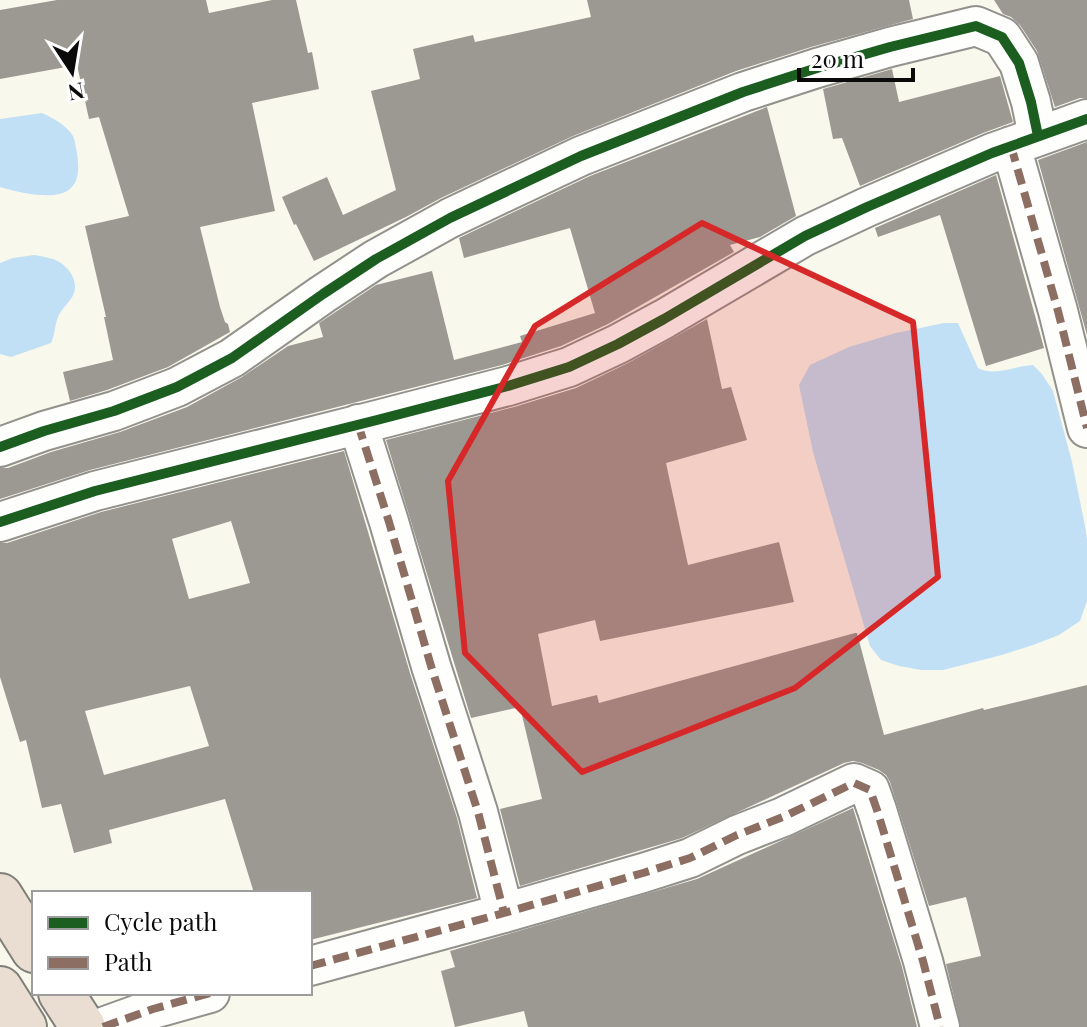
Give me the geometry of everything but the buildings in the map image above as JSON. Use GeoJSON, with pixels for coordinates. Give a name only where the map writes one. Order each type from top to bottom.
{"type":"FeatureCollection","features":[{"type":"Feature","properties":{"kind":"highway"},"geometry":{"type":"LineString","coordinates":[[0,896],[32,947]]}},
{"type":"Feature","properties":{"kind":"highway"},"geometry":{"type":"LineString","coordinates":[[0,989],[24,1027]]}},
{"type":"Feature","properties":{"kind":"highway"},"geometry":{"type":"LineString","coordinates":[[62,995],[83,1027]]}},
{"type":"Feature","properties":{"kind":"street"},"geometry":{"type":"LineString","coordinates":[[0,447],[114,411],[177,387],[232,358],[376,259],[450,218],[581,156],[743,92],[890,47],[980,13],[1002,37],[1019,63],[1031,102],[1025,141],[1058,311],[1087,428]]}},
{"type":"Feature","properties":{"kind":"street"},"geometry":{"type":"LineString","coordinates":[[0,522],[95,491],[508,386],[569,367],[664,319],[805,236],[1025,141],[1087,119]]}},
{"type":"Feature","properties":{"kind":"street"},"geometry":{"type":"LineString","coordinates":[[358,424],[478,812],[504,913]]}},
{"type":"Feature","properties":{"kind":"street"},"geometry":{"type":"LineString","coordinates":[[312,965],[690,858],[854,783],[870,790],[940,1027]]}},
{"type":"Feature","properties":{"kind":"street"},"geometry":{"type":"LineString","coordinates":[[103,1027],[203,995]]}},
{"type":"Feature","properties":{"kind":"highlighted area"},"geometry":{"type":"Polygon","coordinates":[[[702,223],[913,322],[938,577],[795,688],[582,772],[465,653],[448,481],[535,326],[702,223]]]}},
{"type":"Feature","properties":{"kind":"water"},"geometry":{"type":"Polygon","coordinates":[[[42,113],[63,125],[74,138],[78,167],[76,180],[69,190],[48,195],[0,187],[0,119],[42,113]]]}},
{"type":"Feature","properties":{"kind":"water"},"geometry":{"type":"Polygon","coordinates":[[[34,255],[62,264],[73,277],[74,293],[58,317],[51,343],[11,357],[0,354],[0,263],[34,255]]]}},
{"type":"Feature","properties":{"kind":"water"},"geometry":{"type":"Polygon","coordinates":[[[944,323],[958,323],[978,368],[998,371],[1033,365],[1053,391],[1085,526],[1087,601],[1080,621],[1059,635],[1002,655],[943,670],[921,670],[881,660],[870,646],[813,452],[799,385],[810,365],[849,347],[944,323]]]}},
{"type":"Feature","properties":{"kind":"marked path"},"geometry":{"type":"LineString","coordinates":[[1011,146],[1058,311],[1087,428]]}},
{"type":"Feature","properties":{"kind":"marked path"},"geometry":{"type":"LineString","coordinates":[[358,424],[478,812],[504,913]]}},
{"type":"Feature","properties":{"kind":"marked path"},"geometry":{"type":"LineString","coordinates":[[312,965],[690,858],[854,783],[870,790],[940,1027]]}},
{"type":"Feature","properties":{"kind":"marked path"},"geometry":{"type":"LineString","coordinates":[[103,1027],[203,995]]}},
{"type":"Feature","properties":{"kind":"cycle path"},"geometry":{"type":"LineString","coordinates":[[0,447],[114,411],[177,387],[232,358],[376,259],[450,218],[581,156],[743,92],[817,68],[976,26],[1002,37],[1019,63],[1038,136]]}},
{"type":"Feature","properties":{"kind":"cycle path"},"geometry":{"type":"LineString","coordinates":[[0,522],[95,491],[508,386],[569,367],[664,319],[805,236],[992,153],[1087,119]]}}]}
